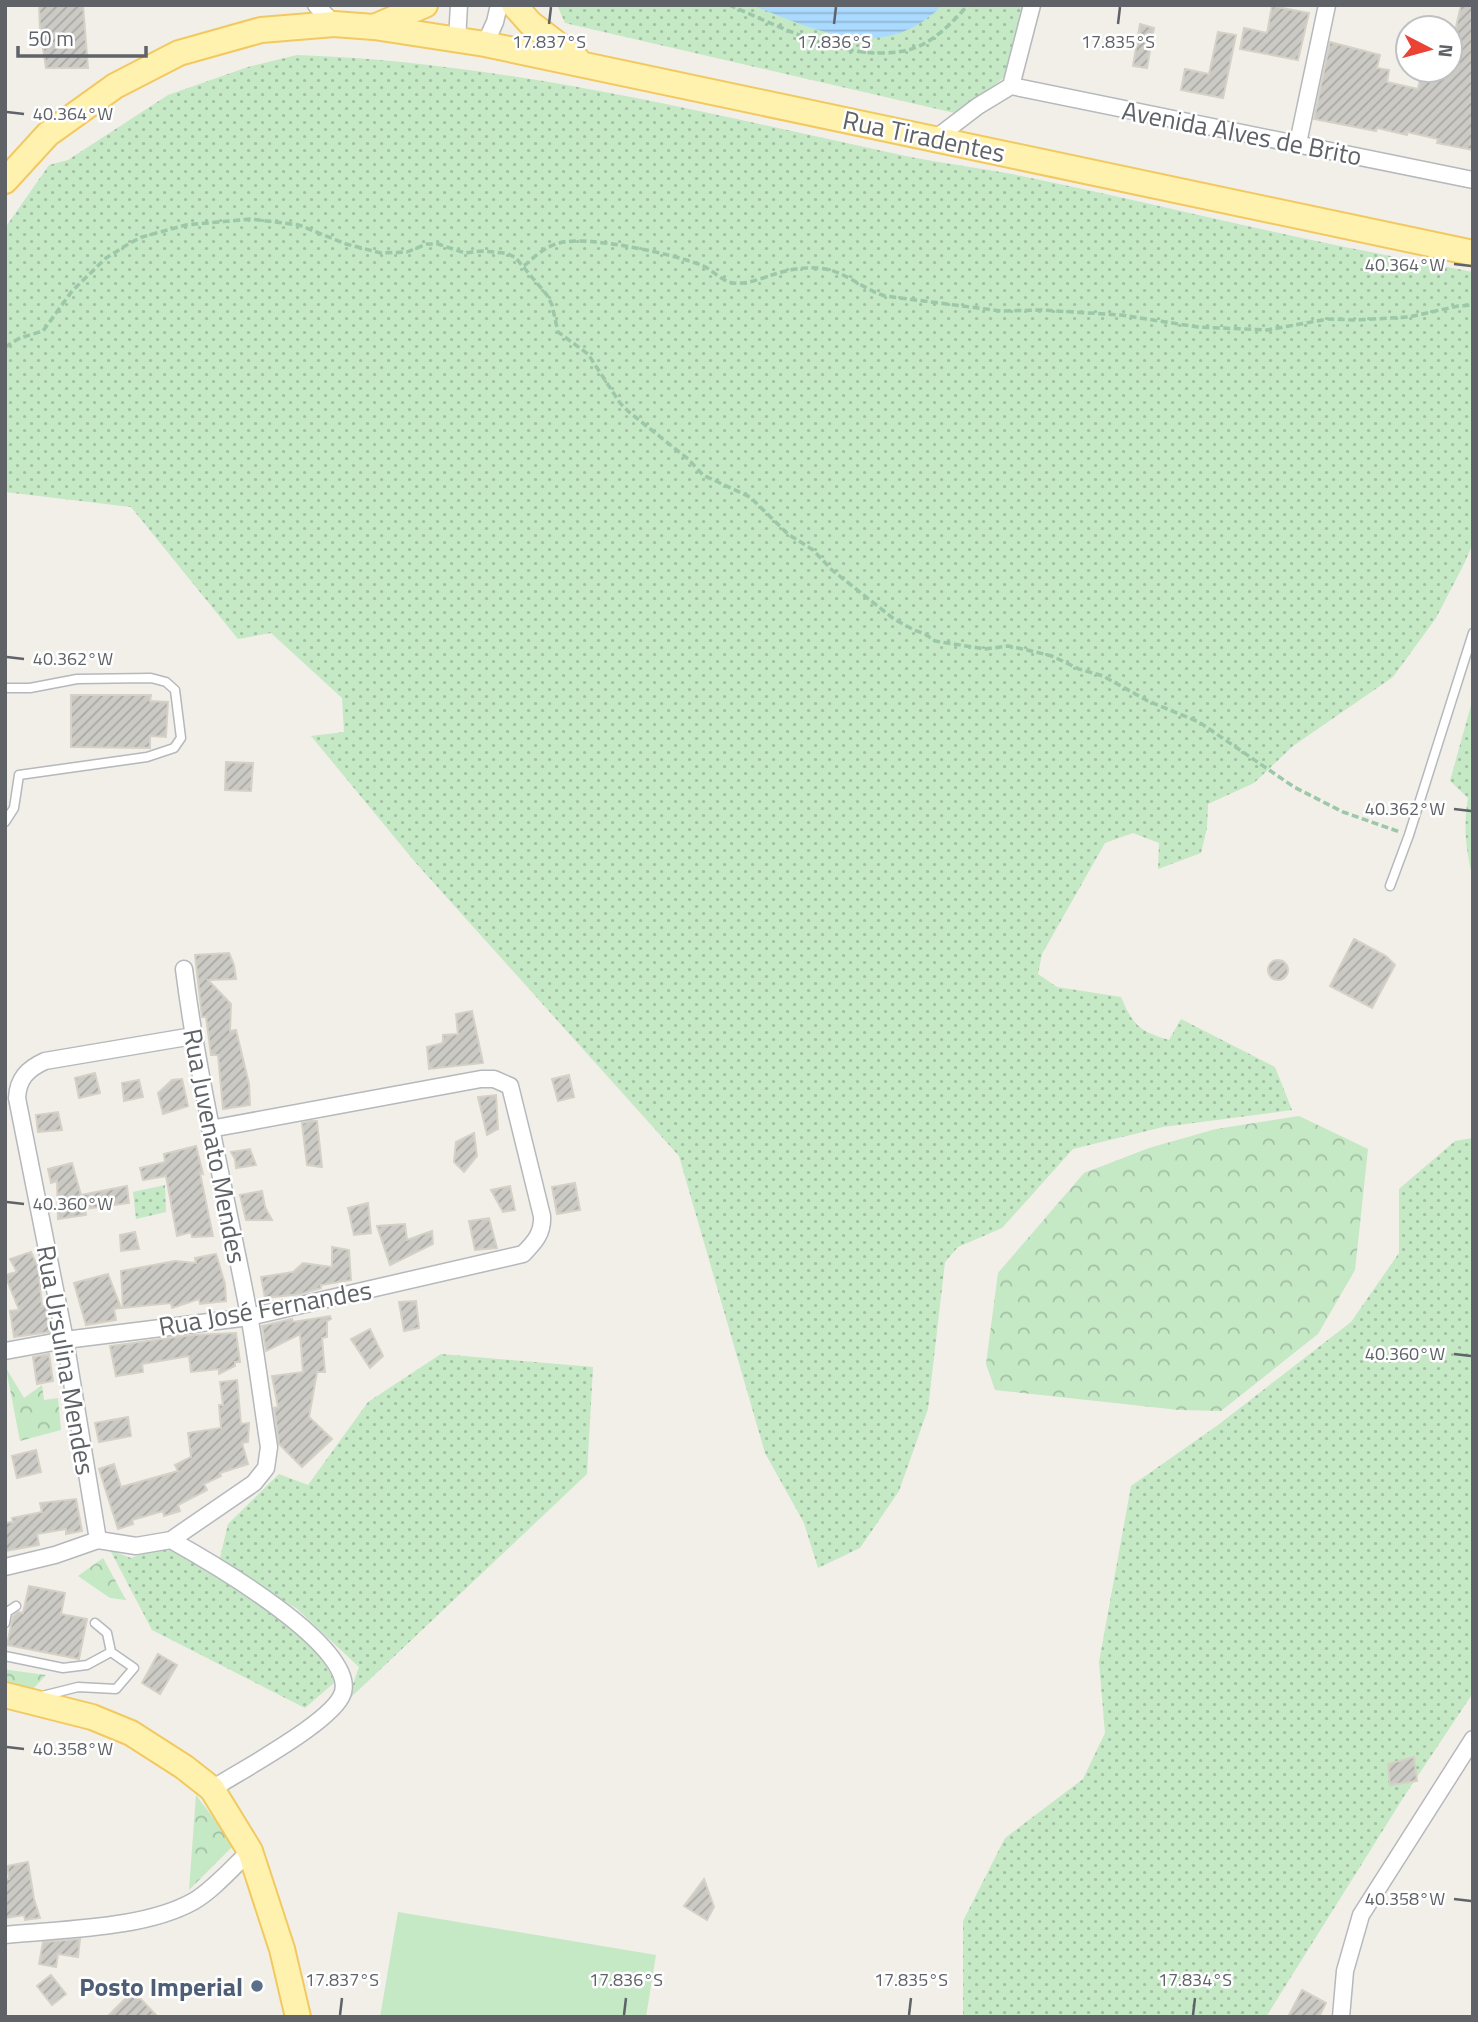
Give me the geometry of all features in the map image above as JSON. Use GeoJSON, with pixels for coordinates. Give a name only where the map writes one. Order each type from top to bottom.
{"type":"FeatureCollection","features":[{"type":"Feature","properties":{"kind":"main road"},"geometry":{"type":"LineString","coordinates":[[374,27],[425,5]]}},
{"type":"Feature","properties":{"kind":"main road"},"geometry":{"type":"LineString","coordinates":[[513,5],[530,23],[583,64]]}},
{"type":"Feature","properties":{"kind":"main road","name":"Rua Tiradentes"},"geometry":{"type":"LineString","coordinates":[[5,181],[48,134],[115,86],[178,52],[261,30],[334,24],[374,27],[485,44],[1473,253]]}},
{"type":"Feature","properties":{"kind":"main road"},"geometry":{"type":"LineString","coordinates":[[15,1698],[92,1717],[131,1733],[184,1767],[212,1789],[250,1851],[282,1949],[298,2017]]}},
{"type":"Feature","properties":{"kind":"street"},"geometry":{"type":"LineString","coordinates":[[316,5],[334,24]]}},
{"type":"Feature","properties":{"kind":"street"},"geometry":{"type":"LineString","coordinates":[[457,40],[459,5]]}},
{"type":"Feature","properties":{"kind":"street"},"geometry":{"type":"LineString","coordinates":[[485,44],[499,5]]}},
{"type":"Feature","properties":{"kind":"street"},"geometry":{"type":"LineString","coordinates":[[936,138],[978,106],[1011,86],[1032,5]]}},
{"type":"Feature","properties":{"kind":"street"},"geometry":{"type":"LineString","coordinates":[[1298,144],[1327,5]]}},
{"type":"Feature","properties":{"kind":"street","name":"Avenida Alves de Brito"},"geometry":{"type":"LineString","coordinates":[[1011,86],[1473,180]]}},
{"type":"Feature","properties":{"kind":"street","name":"Rua Juvenato Mendes"},"geometry":{"type":"LineString","coordinates":[[171,1540],[254,1483],[266,1468],[269,1447],[249,1317],[210,1129],[184,969]]}},
{"type":"Feature","properties":{"kind":"street","name":"Rua Ursulina Mendes"},"geometry":{"type":"LineString","coordinates":[[98,1540],[65,1340],[17,1098],[18,1085],[33,1066],[45,1061],[193,1036]]}},
{"type":"Feature","properties":{"kind":"street","name":"Rua José Fernandes"},"geometry":{"type":"LineString","coordinates":[[5,1351],[65,1340],[249,1317],[523,1254],[536,1241],[542,1225],[510,1086],[494,1079],[481,1079],[210,1129]]}},
{"type":"Feature","properties":{"kind":"street"},"geometry":{"type":"LineString","coordinates":[[5,1567],[55,1555],[98,1540],[136,1546],[171,1540],[230,1574],[284,1611],[336,1663],[346,1685],[341,1698],[327,1713],[300,1734],[212,1789]]}},
{"type":"Feature","properties":{"kind":"street"},"geometry":{"type":"LineString","coordinates":[[1341,2017],[1345,1971],[1361,1915],[1473,1739]]}},
{"type":"Feature","properties":{"kind":"street"},"geometry":{"type":"LineString","coordinates":[[5,1935],[125,1922],[168,1914],[197,1900],[250,1851]]}},
{"type":"Feature","properties":{"kind":"lane"},"geometry":{"type":"LineString","coordinates":[[1390,886],[1409,835],[1473,633]]}},
{"type":"Feature","properties":{"kind":"lane"},"geometry":{"type":"LineString","coordinates":[[5,688],[30,688],[77,679],[151,678],[166,682],[175,690],[181,738],[174,748],[148,757],[19,775],[14,808],[5,822]]}},
{"type":"Feature","properties":{"kind":"lane"},"geometry":{"type":"LineString","coordinates":[[5,1623],[7,1612],[16,1606]]}},
{"type":"Feature","properties":{"kind":"lane"},"geometry":{"type":"LineString","coordinates":[[15,1698],[78,1687],[116,1689],[134,1668],[111,1652],[107,1633],[95,1623]]}},
{"type":"Feature","properties":{"kind":"lane"},"geometry":{"type":"LineString","coordinates":[[5,1656],[63,1668],[87,1665],[111,1652]]}},
{"type":"Feature","properties":{"kind":"path"},"geometry":{"type":"LineString","coordinates":[[729,5],[806,38],[844,48],[881,53],[910,49],[935,37],[968,5]]}},
{"type":"Feature","properties":{"kind":"path"},"geometry":{"type":"LineString","coordinates":[[5,348],[20,338],[43,331],[72,291],[106,258],[142,237],[186,225],[239,220],[266,221],[299,225],[346,244],[381,253],[407,252],[427,244],[453,247],[465,253],[505,253],[515,257],[524,266],[552,305],[558,332],[588,354],[620,403],[629,412],[688,459],[703,475],[761,505],[788,534],[813,550],[832,570],[894,619],[935,641],[985,649],[1008,646],[1023,649],[1052,656],[1103,676],[1148,701],[1199,722],[1294,787],[1343,811],[1409,835]]}},
{"type":"Feature","properties":{"kind":"path"},"geometry":{"type":"LineString","coordinates":[[524,266],[544,250],[560,242],[577,241],[622,246],[674,257],[703,266],[724,280],[734,283],[749,282],[787,271],[825,269],[843,274],[868,291],[884,296],[1002,312],[1041,310],[1121,315],[1189,326],[1237,330],[1268,330],[1328,318],[1356,320],[1409,317],[1458,306],[1473,306]]}},
{"type":"Feature","properties":{"kind":"green space"},"geometry":{"type":"Polygon","coordinates":[[[557,5],[1025,5],[1007,75],[959,114],[565,23],[557,5]]]}},
{"type":"Feature","properties":{"kind":"green space"},"geometry":{"type":"Polygon","coordinates":[[[297,55],[374,60],[526,78],[676,106],[916,158],[1026,177],[1302,238],[1473,272],[1473,543],[1436,618],[1393,677],[1293,746],[1254,783],[1208,804],[1207,828],[1201,853],[1158,869],[1159,843],[1133,833],[1105,843],[1042,954],[1038,974],[1057,987],[1121,997],[1129,1014],[1144,1030],[1169,1040],[1181,1019],[1275,1067],[1292,1110],[1163,1127],[1073,1149],[1002,1228],[958,1247],[945,1262],[928,1409],[899,1491],[860,1548],[818,1568],[804,1523],[765,1453],[679,1156],[415,862],[311,736],[344,732],[342,698],[271,633],[238,639],[131,507],[5,492],[5,228],[49,165],[68,160],[168,95],[248,67],[297,55]]]}},
{"type":"Feature","properties":{"kind":"green space"},"geometry":{"type":"Polygon","coordinates":[[[1473,698],[1473,879],[1466,839],[1468,798],[1450,781],[1473,698]]]}},
{"type":"Feature","properties":{"kind":"green space"},"geometry":{"type":"Polygon","coordinates":[[[1299,1116],[1368,1149],[1355,1270],[1318,1334],[1221,1411],[1179,1410],[995,1390],[986,1364],[998,1273],[1084,1173],[1149,1148],[1216,1129],[1299,1116]]]}},
{"type":"Feature","properties":{"kind":"green space"},"geometry":{"type":"Polygon","coordinates":[[[1473,1138],[1473,1693],[1405,1795],[1266,2017],[963,2017],[963,1921],[1005,1838],[1083,1779],[1105,1733],[1099,1662],[1131,1486],[1218,1425],[1351,1322],[1399,1253],[1399,1189],[1455,1141],[1473,1138]]]}},
{"type":"Feature","properties":{"kind":"green space"},"geometry":{"type":"Polygon","coordinates":[[[165,1185],[166,1212],[136,1219],[133,1192],[165,1185]]]}},
{"type":"Feature","properties":{"kind":"green space"},"geometry":{"type":"Polygon","coordinates":[[[441,1354],[593,1367],[587,1474],[347,1701],[359,1667],[296,1608],[219,1562],[228,1524],[279,1474],[308,1485],[368,1402],[441,1354]]]}},
{"type":"Feature","properties":{"kind":"green space"},"geometry":{"type":"Polygon","coordinates":[[[6,1368],[24,1398],[42,1385],[44,1400],[58,1398],[61,1430],[20,1441],[6,1368]]]}},
{"type":"Feature","properties":{"kind":"green space"},"geometry":{"type":"Polygon","coordinates":[[[169,1544],[240,1586],[284,1619],[304,1637],[321,1658],[335,1682],[305,1708],[152,1630],[110,1550],[131,1558],[169,1544]]]}},
{"type":"Feature","properties":{"kind":"green space"},"geometry":{"type":"Polygon","coordinates":[[[103,1558],[126,1600],[110,1598],[78,1576],[103,1558]]]}},
{"type":"Feature","properties":{"kind":"green space"},"geometry":{"type":"Polygon","coordinates":[[[5,1669],[46,1675],[32,1690],[5,1681],[5,1669]]]}},
{"type":"Feature","properties":{"kind":"green space"},"geometry":{"type":"Polygon","coordinates":[[[196,1795],[234,1845],[189,1890],[196,1795]]]}},
{"type":"Feature","properties":{"kind":"green space"},"geometry":{"type":"Polygon","coordinates":[[[398,1912],[656,1955],[646,2017],[380,2017],[398,1912]]]}},
{"type":"Feature","properties":{"kind":"water"},"geometry":{"type":"Polygon","coordinates":[[[752,5],[942,5],[920,23],[898,34],[874,38],[825,32],[752,5]]]}},
{"type":"Feature","properties":{"kind":"building"},"geometry":{"type":"Polygon","coordinates":[[[39,5],[83,5],[88,68],[46,68],[39,5]]]}},
{"type":"Feature","properties":{"kind":"building"},"geometry":{"type":"Polygon","coordinates":[[[1461,5],[1473,5],[1473,150],[1437,143],[1438,139],[1407,132],[1407,135],[1377,128],[1376,131],[1314,119],[1330,42],[1380,55],[1377,68],[1389,70],[1387,82],[1418,89],[1419,84],[1464,84],[1464,14],[1459,14],[1461,5]]]}},
{"type":"Feature","properties":{"kind":"building"},"geometry":{"type":"Polygon","coordinates":[[[1272,6],[1309,13],[1298,60],[1240,49],[1244,28],[1267,33],[1272,6]]]}},
{"type":"Feature","properties":{"kind":"building"},"geometry":{"type":"Polygon","coordinates":[[[1140,24],[1154,28],[1147,68],[1133,66],[1140,24]]]}},
{"type":"Feature","properties":{"kind":"building"},"geometry":{"type":"Polygon","coordinates":[[[1218,32],[1236,35],[1223,98],[1181,90],[1185,69],[1209,74],[1218,32]]]}},
{"type":"Feature","properties":{"kind":"building"},"geometry":{"type":"Polygon","coordinates":[[[71,695],[151,695],[150,701],[168,702],[166,737],[150,736],[150,748],[71,747],[71,695]]]}},
{"type":"Feature","properties":{"kind":"building"},"geometry":{"type":"Polygon","coordinates":[[[226,762],[253,763],[251,791],[225,790],[226,762]]]}},
{"type":"Feature","properties":{"kind":"building"},"geometry":{"type":"Polygon","coordinates":[[[1354,939],[1386,956],[1395,965],[1372,1008],[1330,986],[1354,939]]]}},
{"type":"Feature","properties":{"kind":"building"},"geometry":{"type":"Polygon","coordinates":[[[229,953],[236,979],[208,980],[231,1004],[230,1031],[236,1030],[249,1084],[250,1105],[223,1109],[218,1055],[211,1055],[206,1017],[202,1017],[195,955],[229,953]]]}},
{"type":"Feature","properties":{"kind":"building"},"geometry":{"type":"Polygon","coordinates":[[[1278,960],[1285,963],[1288,970],[1285,977],[1278,980],[1271,977],[1268,970],[1271,963],[1278,960]]]}},
{"type":"Feature","properties":{"kind":"building"},"geometry":{"type":"Polygon","coordinates":[[[472,1011],[483,1063],[429,1069],[427,1047],[443,1043],[443,1035],[458,1034],[456,1014],[472,1011]]]}},
{"type":"Feature","properties":{"kind":"building"},"geometry":{"type":"Polygon","coordinates":[[[95,1073],[100,1093],[79,1098],[75,1078],[95,1073]]]}},
{"type":"Feature","properties":{"kind":"building"},"geometry":{"type":"Polygon","coordinates":[[[569,1075],[574,1097],[558,1101],[552,1079],[569,1075]]]}},
{"type":"Feature","properties":{"kind":"building"},"geometry":{"type":"Polygon","coordinates":[[[182,1079],[188,1106],[163,1114],[158,1093],[172,1080],[182,1079]]]}},
{"type":"Feature","properties":{"kind":"building"},"geometry":{"type":"Polygon","coordinates":[[[139,1080],[143,1097],[124,1101],[122,1083],[139,1080]]]}},
{"type":"Feature","properties":{"kind":"building"},"geometry":{"type":"Polygon","coordinates":[[[496,1095],[498,1129],[487,1135],[478,1097],[496,1095]]]}},
{"type":"Feature","properties":{"kind":"building"},"geometry":{"type":"Polygon","coordinates":[[[58,1112],[62,1130],[38,1132],[36,1115],[58,1112]]]}},
{"type":"Feature","properties":{"kind":"building"},"geometry":{"type":"Polygon","coordinates":[[[317,1121],[322,1167],[307,1165],[302,1123],[317,1121]]]}},
{"type":"Feature","properties":{"kind":"building"},"geometry":{"type":"Polygon","coordinates":[[[474,1133],[477,1156],[464,1172],[454,1162],[456,1142],[474,1133]]]}},
{"type":"Feature","properties":{"kind":"building"},"geometry":{"type":"Polygon","coordinates":[[[196,1146],[213,1236],[192,1237],[191,1232],[177,1236],[166,1176],[143,1180],[140,1168],[165,1162],[164,1154],[196,1146]]]}},
{"type":"Feature","properties":{"kind":"building"},"geometry":{"type":"Polygon","coordinates":[[[250,1149],[256,1165],[236,1168],[231,1152],[250,1149]]]}},
{"type":"Feature","properties":{"kind":"building"},"geometry":{"type":"Polygon","coordinates":[[[72,1163],[81,1195],[127,1186],[129,1203],[85,1209],[86,1215],[58,1219],[57,1181],[51,1183],[48,1169],[72,1163]]]}},
{"type":"Feature","properties":{"kind":"building"},"geometry":{"type":"Polygon","coordinates":[[[575,1183],[580,1210],[557,1214],[552,1187],[575,1183]]]}},
{"type":"Feature","properties":{"kind":"building"},"geometry":{"type":"Polygon","coordinates":[[[510,1186],[515,1210],[503,1212],[491,1190],[510,1186]]]}},
{"type":"Feature","properties":{"kind":"building"},"geometry":{"type":"Polygon","coordinates":[[[262,1191],[265,1207],[272,1220],[246,1220],[240,1195],[262,1191]]]}},
{"type":"Feature","properties":{"kind":"building"},"geometry":{"type":"Polygon","coordinates":[[[368,1203],[371,1233],[354,1235],[348,1208],[368,1203]]]}},
{"type":"Feature","properties":{"kind":"building"},"geometry":{"type":"Polygon","coordinates":[[[489,1218],[497,1248],[475,1250],[469,1221],[489,1218]]]}},
{"type":"Feature","properties":{"kind":"building"},"geometry":{"type":"Polygon","coordinates":[[[405,1224],[407,1240],[432,1231],[433,1244],[390,1265],[377,1226],[405,1224]]]}},
{"type":"Feature","properties":{"kind":"building"},"geometry":{"type":"Polygon","coordinates":[[[135,1232],[139,1249],[121,1251],[120,1235],[135,1232]]]}},
{"type":"Feature","properties":{"kind":"building"},"geometry":{"type":"Polygon","coordinates":[[[332,1247],[349,1250],[351,1280],[321,1285],[321,1288],[301,1294],[265,1298],[261,1277],[293,1272],[303,1263],[332,1267],[332,1247]]]}},
{"type":"Feature","properties":{"kind":"building"},"geometry":{"type":"Polygon","coordinates":[[[31,1252],[38,1267],[42,1306],[46,1306],[50,1332],[14,1337],[10,1311],[19,1310],[5,1275],[17,1272],[10,1259],[31,1252]]]}},
{"type":"Feature","properties":{"kind":"building"},"geometry":{"type":"Polygon","coordinates":[[[216,1254],[225,1284],[226,1301],[200,1304],[199,1299],[172,1308],[171,1303],[123,1308],[121,1271],[175,1261],[196,1263],[195,1258],[216,1254]]]}},
{"type":"Feature","properties":{"kind":"building"},"geometry":{"type":"Polygon","coordinates":[[[108,1274],[121,1308],[114,1309],[116,1320],[86,1325],[74,1283],[108,1274]]]}},
{"type":"Feature","properties":{"kind":"building"},"geometry":{"type":"Polygon","coordinates":[[[416,1301],[419,1328],[404,1331],[399,1302],[416,1301]]]}},
{"type":"Feature","properties":{"kind":"building"},"geometry":{"type":"Polygon","coordinates":[[[330,1316],[331,1319],[327,1321],[327,1337],[322,1338],[325,1372],[317,1372],[309,1417],[332,1439],[302,1467],[279,1444],[274,1408],[278,1407],[272,1376],[303,1372],[300,1334],[266,1351],[262,1326],[292,1319],[293,1322],[330,1316]]]}},
{"type":"Feature","properties":{"kind":"building"},"geometry":{"type":"Polygon","coordinates":[[[370,1329],[383,1356],[370,1368],[351,1339],[370,1329]]]}},
{"type":"Feature","properties":{"kind":"building"},"geometry":{"type":"Polygon","coordinates":[[[236,1333],[240,1362],[235,1362],[235,1366],[219,1374],[219,1369],[191,1372],[189,1356],[142,1364],[143,1372],[116,1376],[110,1346],[192,1335],[236,1333]]]}},
{"type":"Feature","properties":{"kind":"building"},"geometry":{"type":"Polygon","coordinates":[[[49,1354],[53,1381],[37,1384],[33,1357],[49,1354]]]}},
{"type":"Feature","properties":{"kind":"building"},"geometry":{"type":"Polygon","coordinates":[[[237,1380],[241,1424],[249,1423],[248,1442],[242,1443],[248,1464],[220,1473],[221,1476],[204,1484],[207,1490],[178,1505],[180,1511],[164,1516],[163,1511],[132,1520],[133,1524],[118,1529],[99,1469],[114,1464],[121,1487],[178,1471],[175,1465],[191,1457],[188,1433],[221,1428],[219,1405],[223,1405],[220,1382],[237,1380]]]}},
{"type":"Feature","properties":{"kind":"building"},"geometry":{"type":"Polygon","coordinates":[[[128,1417],[131,1436],[99,1442],[95,1423],[128,1417]]]}},
{"type":"Feature","properties":{"kind":"building"},"geometry":{"type":"Polygon","coordinates":[[[36,1450],[41,1472],[17,1478],[12,1456],[36,1450]]]}},
{"type":"Feature","properties":{"kind":"building"},"geometry":{"type":"Polygon","coordinates":[[[76,1499],[82,1531],[66,1534],[66,1529],[37,1534],[39,1545],[5,1551],[5,1523],[13,1522],[12,1518],[42,1512],[40,1503],[76,1499]]]}},
{"type":"Feature","properties":{"kind":"building"},"geometry":{"type":"Polygon","coordinates":[[[29,1586],[65,1593],[61,1614],[87,1619],[79,1659],[7,1645],[13,1616],[18,1612],[23,1613],[29,1586]]]}},
{"type":"Feature","properties":{"kind":"building"},"geometry":{"type":"Polygon","coordinates":[[[158,1654],[177,1665],[160,1694],[142,1683],[158,1654]]]}},
{"type":"Feature","properties":{"kind":"building"},"geometry":{"type":"Polygon","coordinates":[[[1414,1757],[1417,1781],[1390,1785],[1388,1764],[1414,1757]]]}},
{"type":"Feature","properties":{"kind":"building"},"geometry":{"type":"Polygon","coordinates":[[[28,1862],[40,1918],[25,1920],[24,1915],[5,1918],[5,1879],[9,1879],[7,1866],[28,1862]]]}},
{"type":"Feature","properties":{"kind":"building"},"geometry":{"type":"Polygon","coordinates":[[[704,1879],[714,1907],[707,1920],[684,1906],[704,1879]]]}},
{"type":"Feature","properties":{"kind":"building"},"geometry":{"type":"Polygon","coordinates":[[[80,1939],[78,1957],[58,1954],[56,1967],[39,1964],[43,1942],[80,1939]]]}},
{"type":"Feature","properties":{"kind":"building"},"geometry":{"type":"Polygon","coordinates":[[[51,1975],[66,1994],[52,2005],[37,1986],[51,1975]]]}},
{"type":"Feature","properties":{"kind":"building"},"geometry":{"type":"Polygon","coordinates":[[[1302,1990],[1326,2003],[1319,2017],[1288,2017],[1302,1990]]]}},
{"type":"Feature","properties":{"kind":"building"},"geometry":{"type":"Polygon","coordinates":[[[133,1991],[158,2017],[107,2017],[133,1991]]]}},
{"type":"Feature","properties":{"kind":"place","name":"Posto Imperial"},"geometry":{"type":"Point","coordinates":[257,1986]}}]}
